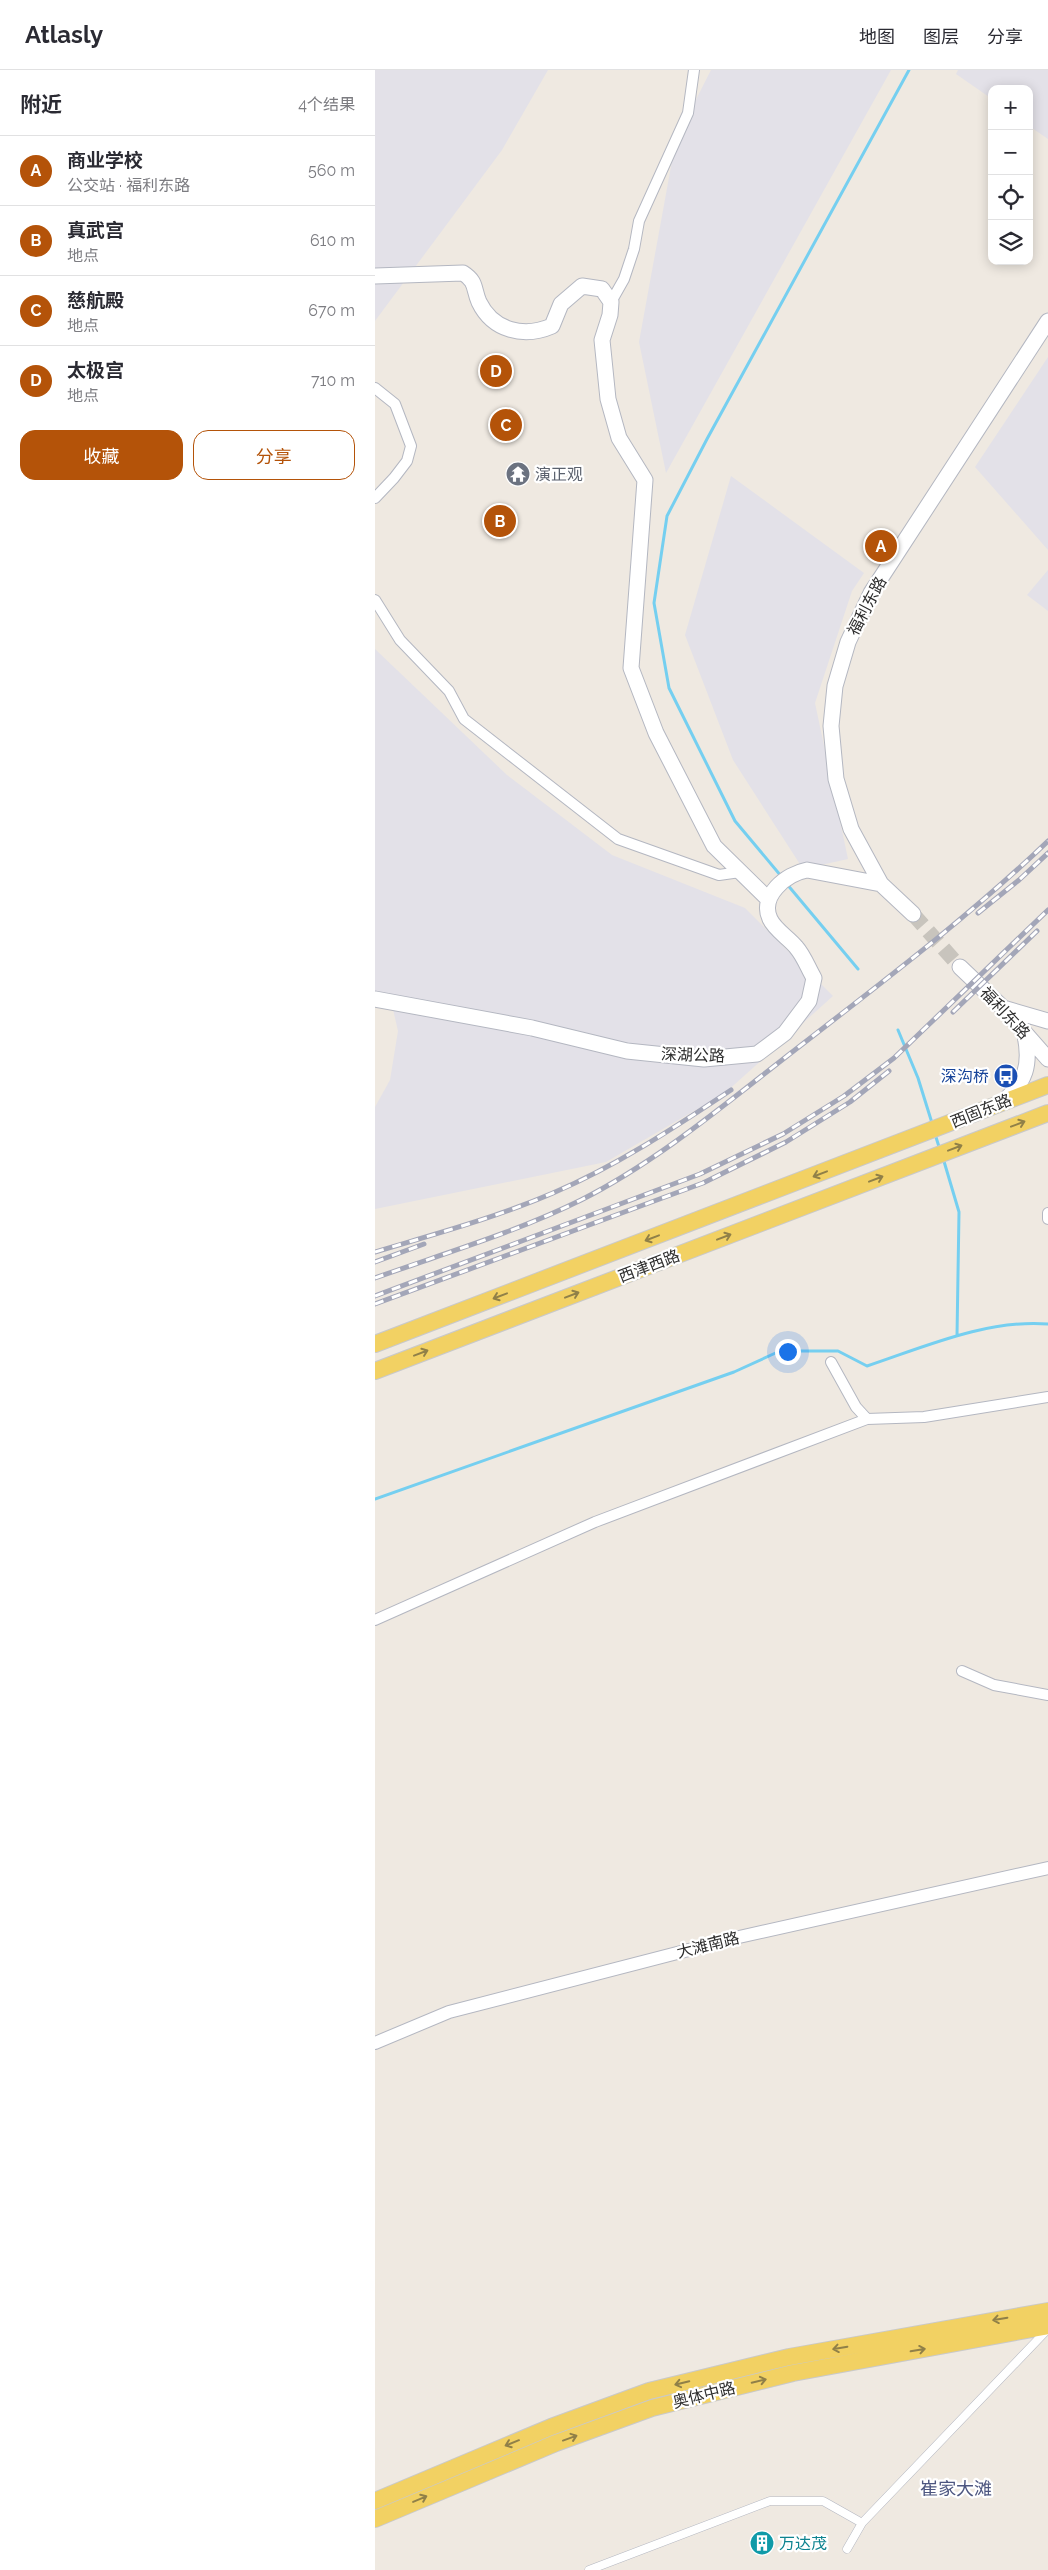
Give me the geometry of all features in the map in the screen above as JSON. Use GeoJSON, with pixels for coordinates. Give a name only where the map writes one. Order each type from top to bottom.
{"type":"FeatureCollection","features":[{"type":"Feature","properties":{"kind":"main road"},"geometry":{"type":"LineString","coordinates":[[375,276],[463,273],[473,280],[479,302],[491,320],[515,332],[536,333],[552,326],[561,304],[582,286],[602,289],[611,302],[610,314],[602,340],[608,399],[619,438],[645,480],[631,668],[656,733],[714,846],[769,900],[777,885],[797,872],[807,870],[881,884]]}},
{"type":"Feature","properties":{"kind":"main road","name":"福利东路"},"geometry":{"type":"LineString","coordinates":[[913,914],[881,884],[851,829],[836,780],[831,726],[835,686],[848,642],[871,593],[1048,321]]}},
{"type":"Feature","properties":{"kind":"main road","name":"深湖公路"},"geometry":{"type":"LineString","coordinates":[[375,999],[532,1028],[627,1051],[705,1058],[757,1054],[785,1033],[809,1001],[814,978],[797,948],[771,921],[766,910],[769,900]]}},
{"type":"Feature","properties":{"kind":"main road","name":"福利东路"},"geometry":{"type":"LineString","coordinates":[[960,967],[1003,1008],[1048,1059]]}},
{"type":"Feature","properties":{"kind":"main road"},"geometry":{"type":"LineString","coordinates":[[1003,1008],[1048,1021]]}},
{"type":"Feature","properties":{"kind":"main road"},"geometry":{"type":"LineString","coordinates":[[1002,1102],[1016,1089],[1025,1072],[1028,1053],[1025,1034]]}},
{"type":"Feature","properties":{"kind":"main road","name":"西固东路"},"geometry":{"type":"LineString","coordinates":[[914,1137],[1048,1086]]}},
{"type":"Feature","properties":{"kind":"main road","name":"西固东路"},"geometry":{"type":"LineString","coordinates":[[922,1161],[1048,1113]]}},
{"type":"Feature","properties":{"kind":"main road","name":"西津西路"},"geometry":{"type":"LineString","coordinates":[[375,1344],[914,1137]]}},
{"type":"Feature","properties":{"kind":"main road","name":"西津西路"},"geometry":{"type":"LineString","coordinates":[[375,1371],[922,1161]]}},
{"type":"Feature","properties":{"kind":"main road","name":"奥体中路"},"geometry":{"type":"LineString","coordinates":[[375,2500],[542,2431],[649,2391],[789,2357],[1048,2311]]}},
{"type":"Feature","properties":{"kind":"main road","name":"奥体中路"},"geometry":{"type":"LineString","coordinates":[[375,2519],[548,2447],[652,2408],[793,2373],[1048,2327]]}},
{"type":"Feature","properties":{"kind":"street"},"geometry":{"type":"LineString","coordinates":[[611,302],[627,272],[635,248],[639,221],[688,113],[694,70]]}},
{"type":"Feature","properties":{"kind":"street"},"geometry":{"type":"LineString","coordinates":[[375,388],[395,404],[411,446],[407,461],[375,498]]}},
{"type":"Feature","properties":{"kind":"street"},"geometry":{"type":"LineString","coordinates":[[375,600],[400,640],[449,691],[464,719],[618,839],[719,875],[740,872]]}},
{"type":"Feature","properties":{"kind":"street"},"geometry":{"type":"LineString","coordinates":[[1048,1213],[1048,1219]]}},
{"type":"Feature","properties":{"kind":"street"},"geometry":{"type":"LineString","coordinates":[[831,1362],[856,1408],[867,1419]]}},
{"type":"Feature","properties":{"kind":"street"},"geometry":{"type":"LineString","coordinates":[[375,1620],[595,1522],[867,1419],[923,1417],[1048,1397]]}},
{"type":"Feature","properties":{"kind":"street"},"geometry":{"type":"LineString","coordinates":[[962,1671],[994,1685],[1048,1695]]}},
{"type":"Feature","properties":{"kind":"street","name":"大滩南路"},"geometry":{"type":"LineString","coordinates":[[375,2043],[459,2009],[739,1937],[1048,1868]]}},
{"type":"Feature","properties":{"kind":"street"},"geometry":{"type":"LineString","coordinates":[[847,2549],[862,2523],[1048,2327]]}},
{"type":"Feature","properties":{"kind":"street"},"geometry":{"type":"LineString","coordinates":[[612,2405],[620,2420]]}},
{"type":"Feature","properties":{"kind":"street"},"geometry":{"type":"LineString","coordinates":[[589,2570],[771,2500],[823,2500],[862,2523]]}},
{"type":"Feature","properties":{"kind":"shaded area"},"geometry":{"type":"Polygon","coordinates":[[[375,70],[548,70],[502,150],[375,321],[375,70]]]}},
{"type":"Feature","properties":{"kind":"shaded area"},"geometry":{"type":"Polygon","coordinates":[[[711,70],[891,70],[666,473],[639,342],[676,139],[711,70]]]}},
{"type":"Feature","properties":{"kind":"shaded area"},"geometry":{"type":"Polygon","coordinates":[[[958,70],[1048,70],[1048,139],[1033,129],[1033,85],[988,85],[988,96],[956,74],[958,70]]]}},
{"type":"Feature","properties":{"kind":"shaded area"},"geometry":{"type":"Polygon","coordinates":[[[1048,357],[1048,550],[975,467],[1048,357]]]}},
{"type":"Feature","properties":{"kind":"shaded area"},"geometry":{"type":"Polygon","coordinates":[[[731,476],[864,573],[852,591],[815,703],[848,859],[803,869],[733,760],[685,635],[731,476]]]}},
{"type":"Feature","properties":{"kind":"shaded area"},"geometry":{"type":"Polygon","coordinates":[[[1048,570],[1048,611],[1027,595],[1048,570]]]}},
{"type":"Feature","properties":{"kind":"shaded area"},"geometry":{"type":"Polygon","coordinates":[[[375,649],[507,775],[612,855],[745,908],[833,996],[725,1093],[606,1162],[375,1209],[375,1107],[390,1080],[398,1031],[390,996],[375,995],[375,649]]]}},
{"type":"Feature","properties":{"kind":"waterway"},"geometry":{"type":"LineString","coordinates":[[781,876],[735,821],[669,688],[654,603],[667,516],[707,439],[909,70]]}},
{"type":"Feature","properties":{"kind":"waterway"},"geometry":{"type":"LineString","coordinates":[[786,883],[858,969]]}},
{"type":"Feature","properties":{"kind":"waterway"},"geometry":{"type":"LineString","coordinates":[[898,1030],[918,1078],[932,1123]]}},
{"type":"Feature","properties":{"kind":"waterway"},"geometry":{"type":"LineString","coordinates":[[935,1134],[940,1150]]}},
{"type":"Feature","properties":{"kind":"waterway"},"geometry":{"type":"LineString","coordinates":[[943,1158],[959,1212],[957,1336]]}},
{"type":"Feature","properties":{"kind":"waterway"},"geometry":{"type":"LineString","coordinates":[[375,1499],[734,1372],[780,1351],[838,1351],[867,1366],[933,1343],[979,1330],[1002,1326],[1048,1324]]}},
{"type":"Feature","properties":{"kind":"tunnel"},"geometry":{"type":"LineString","coordinates":[[913,914],[960,967]]}},
{"type":"Feature","properties":{"kind":"railway"},"geometry":{"type":"LineString","coordinates":[[375,1278],[479,1242],[557,1212],[639,1167],[721,1108],[896,972],[989,895],[1048,841]]}},
{"type":"Feature","properties":{"kind":"railway"},"geometry":{"type":"LineString","coordinates":[[978,913],[1019,880],[1048,853]]}},
{"type":"Feature","properties":{"kind":"railway"},"geometry":{"type":"LineString","coordinates":[[375,1296],[700,1174],[783,1134],[844,1096],[894,1058],[1048,910]]}},
{"type":"Feature","properties":{"kind":"railway"},"geometry":{"type":"LineString","coordinates":[[953,1012],[1037,931]]}},
{"type":"Feature","properties":{"kind":"railway"},"geometry":{"type":"LineString","coordinates":[[375,1304],[703,1183],[786,1142],[850,1102],[889,1071]]}},
{"type":"Feature","properties":{"kind":"railway"},"geometry":{"type":"LineString","coordinates":[[375,1252],[487,1218],[553,1193],[599,1171],[644,1146],[731,1090]]}},
{"type":"Feature","properties":{"kind":"railway"},"geometry":{"type":"LineString","coordinates":[[375,1262],[424,1244]]}},
{"type":"Feature","properties":{"kind":"place","name":"太极宫"},"geometry":{"type":"Point","coordinates":[496,371]}},
{"type":"Feature","properties":{"kind":"place","name":"慈航殿"},"geometry":{"type":"Point","coordinates":[506,425]}},
{"type":"Feature","properties":{"kind":"place","name":"演正观"},"geometry":{"type":"Point","coordinates":[518,474]}},
{"type":"Feature","properties":{"kind":"place","name":"真武宫"},"geometry":{"type":"Point","coordinates":[500,521]}},
{"type":"Feature","properties":{"kind":"place","name":"商业学校"},"geometry":{"type":"Point","coordinates":[881,546]}},
{"type":"Feature","properties":{"kind":"place","name":"深沟桥"},"geometry":{"type":"Point","coordinates":[1006,1076]}},
{"type":"Feature","properties":{"kind":"place","name":"万达茂"},"geometry":{"type":"Point","coordinates":[762,2543]}},
{"type":"Feature","properties":{"kind":"district","name":"崔家大滩"},"geometry":{"type":"Point","coordinates":[956,2488]}}]}
